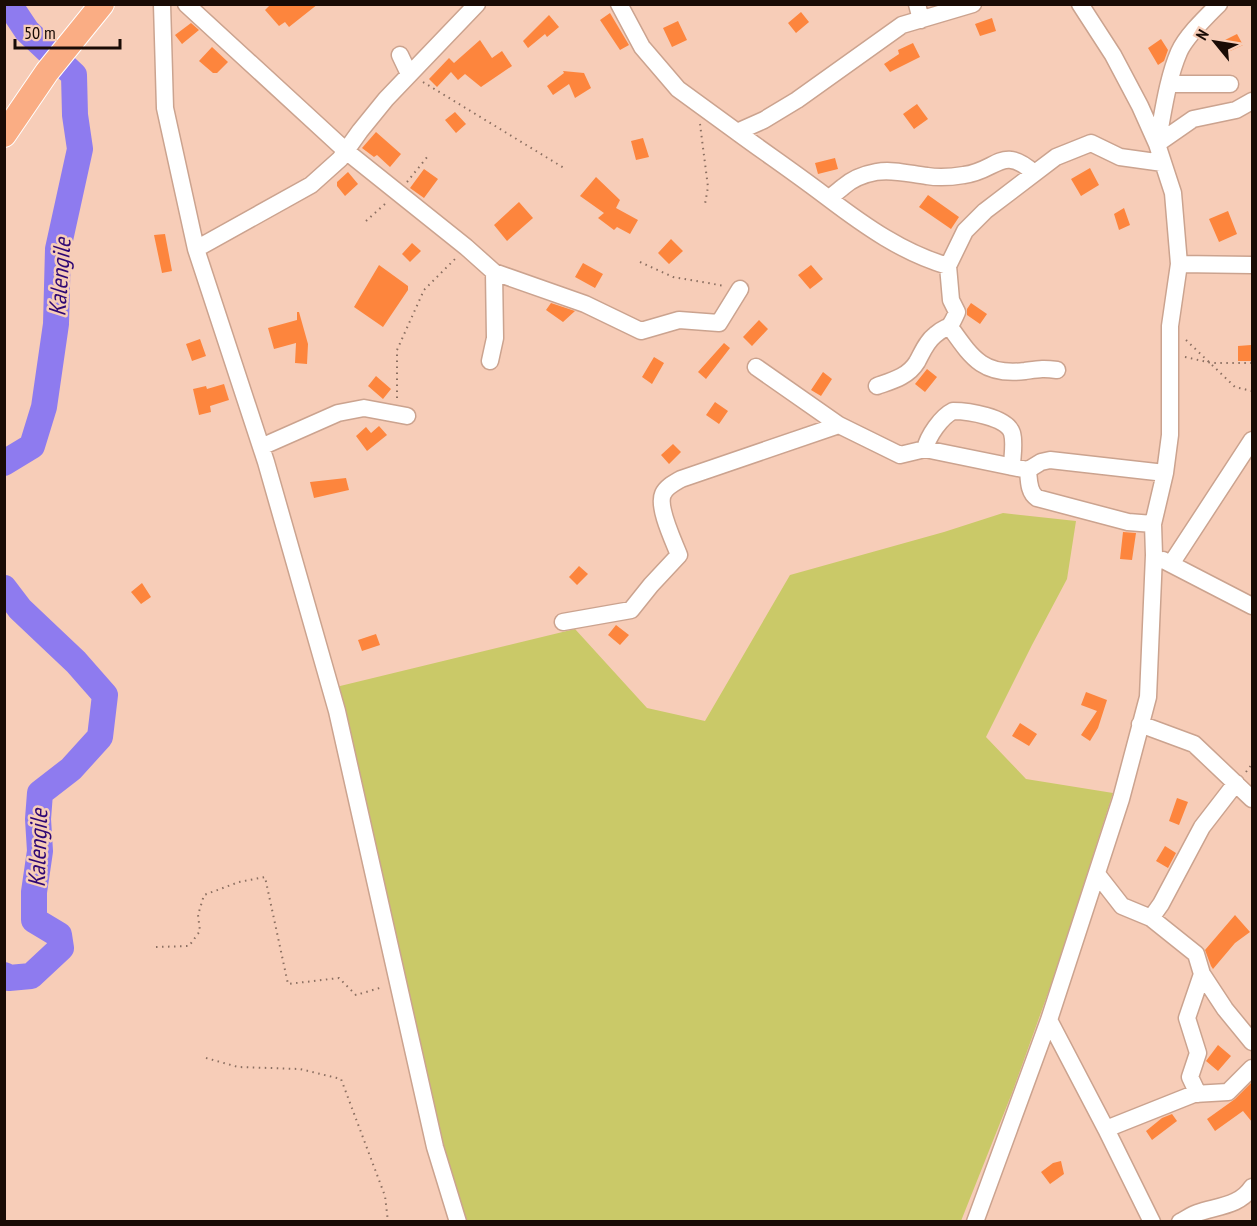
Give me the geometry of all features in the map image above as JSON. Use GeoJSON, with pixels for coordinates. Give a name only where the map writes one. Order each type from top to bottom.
{"type":"FeatureCollection","features":[{"type":"Feature","properties":{"kind":"highway"},"geometry":{"type":"LineString","coordinates":[[4,135],[47,72],[102,4]]}},
{"type":"Feature","properties":{"kind":"street"},"geometry":{"type":"LineString","coordinates":[[162,4],[165,108],[196,249],[261,447],[337,711],[435,1147],[458,1221]]}},
{"type":"Feature","properties":{"kind":"street"},"geometry":{"type":"LineString","coordinates":[[186,4],[346,151],[495,272],[585,304],[641,330],[679,320],[719,323],[740,289]]}},
{"type":"Feature","properties":{"kind":"street"},"geometry":{"type":"LineString","coordinates":[[196,249],[311,185],[340,159],[386,99],[477,4]]}},
{"type":"Feature","properties":{"kind":"street"},"geometry":{"type":"LineString","coordinates":[[619,4],[642,47],[678,89],[851,216],[915,255],[948,266]]}},
{"type":"Feature","properties":{"kind":"street"},"geometry":{"type":"LineString","coordinates":[[737,132],[764,120],[797,100],[853,62],[919,12],[973,4]]}},
{"type":"Feature","properties":{"kind":"street"},"geometry":{"type":"LineString","coordinates":[[975,1221],[1049,1020],[1121,799],[1148,697],[1154,555],[1153,524],[1165,473],[1170,435],[1170,326],[1179,264],[1173,193],[1140,106],[1113,55],[1080,4]]}},
{"type":"Feature","properties":{"kind":"street"},"geometry":{"type":"LineString","coordinates":[[1156,144],[1169,84],[1180,50],[1219,4]]}},
{"type":"Feature","properties":{"kind":"street"},"geometry":{"type":"LineString","coordinates":[[400,55],[409,74]]}},
{"type":"Feature","properties":{"kind":"street"},"geometry":{"type":"LineString","coordinates":[[1169,84],[1230,84]]}},
{"type":"Feature","properties":{"kind":"street"},"geometry":{"type":"LineString","coordinates":[[1156,144],[1193,119],[1236,110],[1252,101]]}},
{"type":"Feature","properties":{"kind":"street"},"geometry":{"type":"LineString","coordinates":[[877,386],[903,376],[916,365],[922,351],[936,334],[950,327],[957,312],[951,300],[948,266],[965,231],[985,211],[1056,157],[1091,143],[1120,157],[1163,163]]}},
{"type":"Feature","properties":{"kind":"street"},"geometry":{"type":"LineString","coordinates":[[828,198],[860,176],[877,172],[909,172],[942,177],[966,175],[985,170],[997,162],[1008,159],[1022,164],[1035,173]]}},
{"type":"Feature","properties":{"kind":"street"},"geometry":{"type":"LineString","coordinates":[[1179,264],[1252,265]]}},
{"type":"Feature","properties":{"kind":"street"},"geometry":{"type":"LineString","coordinates":[[490,361],[495,338],[495,272]]}},
{"type":"Feature","properties":{"kind":"street"},"geometry":{"type":"LineString","coordinates":[[950,327],[968,352],[988,369],[1057,370]]}},
{"type":"Feature","properties":{"kind":"street"},"geometry":{"type":"LineString","coordinates":[[756,367],[839,425],[900,455],[925,449],[1020,468],[1050,460],[1165,473]]}},
{"type":"Feature","properties":{"kind":"street"},"geometry":{"type":"LineString","coordinates":[[261,447],[347,411],[364,408],[407,416]]}},
{"type":"Feature","properties":{"kind":"street"},"geometry":{"type":"LineString","coordinates":[[925,449],[926,443],[948,414],[953,411],[996,419],[1006,424],[1012,433],[1020,468],[1036,498],[1128,522],[1153,524]]}},
{"type":"Feature","properties":{"kind":"street"},"geometry":{"type":"LineString","coordinates":[[563,622],[631,610],[679,555],[661,506],[662,495],[669,487],[681,479],[839,425]]}},
{"type":"Feature","properties":{"kind":"street"},"geometry":{"type":"LineString","coordinates":[[1171,564],[1252,440]]}},
{"type":"Feature","properties":{"kind":"street"},"geometry":{"type":"LineString","coordinates":[[1154,555],[1252,606]]}},
{"type":"Feature","properties":{"kind":"street"},"geometry":{"type":"LineString","coordinates":[[1140,724],[1194,744],[1252,799]]}},
{"type":"Feature","properties":{"kind":"street"},"geometry":{"type":"LineString","coordinates":[[1151,918],[1161,904],[1202,827],[1236,783]]}},
{"type":"Feature","properties":{"kind":"street"},"geometry":{"type":"LineString","coordinates":[[1097,874],[1122,906],[1151,918],[1196,954],[1202,974],[1225,1009],[1252,1042]]}},
{"type":"Feature","properties":{"kind":"street"},"geometry":{"type":"LineString","coordinates":[[1198,1094],[1190,1077],[1198,1053],[1187,1018],[1202,974]]}},
{"type":"Feature","properties":{"kind":"street"},"geometry":{"type":"LineString","coordinates":[[1049,1020],[1152,1221]]}},
{"type":"Feature","properties":{"kind":"street"},"geometry":{"type":"LineString","coordinates":[[1106,1129],[1198,1094],[1228,1092],[1252,1068]]}},
{"type":"Feature","properties":{"kind":"street"},"geometry":{"type":"LineString","coordinates":[[1180,1221],[1196,1213],[1229,1205],[1249,1192],[1252,1187]]}},
{"type":"Feature","properties":{"kind":"path"},"geometry":{"type":"LineString","coordinates":[[409,74],[564,168]]}},
{"type":"Feature","properties":{"kind":"path"},"geometry":{"type":"LineString","coordinates":[[698,103],[708,188],[705,204]]}},
{"type":"Feature","properties":{"kind":"path"},"geometry":{"type":"LineString","coordinates":[[407,416],[397,402],[397,350],[424,290],[466,247]]}},
{"type":"Feature","properties":{"kind":"path"},"geometry":{"type":"LineString","coordinates":[[640,262],[673,277],[740,289]]}},
{"type":"Feature","properties":{"kind":"path"},"geometry":{"type":"LineString","coordinates":[[1170,326],[1235,387],[1252,391]]}},
{"type":"Feature","properties":{"kind":"path"},"geometry":{"type":"LineString","coordinates":[[1170,354],[1212,363],[1252,363]]}},
{"type":"Feature","properties":{"kind":"path"},"geometry":{"type":"LineString","coordinates":[[156,947],[189,946],[200,931],[198,915],[204,895],[239,882],[265,877],[288,984],[339,978],[356,995],[398,983]]}},
{"type":"Feature","properties":{"kind":"path"},"geometry":{"type":"LineString","coordinates":[[206,1058],[238,1067],[300,1069],[341,1079],[385,1196],[388,1221]]}},
{"type":"Feature","properties":{"kind":"shaded area"},"geometry":{"type":"Polygon","coordinates":[[[1003,513],[1076,521],[1067,579],[986,737],[1026,779],[1113,793],[1057,968],[1012,1093],[961,1221],[465,1221],[442,1143],[336,687],[575,629],[647,708],[705,721],[790,575],[1003,513]]]}},
{"type":"Feature","properties":{"kind":"building"},"geometry":{"type":"Polygon","coordinates":[[[271,4],[318,4],[289,27],[285,22],[279,26],[265,10],[271,4]]]}},
{"type":"Feature","properties":{"kind":"building"},"geometry":{"type":"Polygon","coordinates":[[[801,12],[809,22],[796,33],[788,23],[801,12]]]}},
{"type":"Feature","properties":{"kind":"building"},"geometry":{"type":"Polygon","coordinates":[[[610,13],[629,45],[620,50],[600,20],[610,13]]]}},
{"type":"Feature","properties":{"kind":"building"},"geometry":{"type":"Polygon","coordinates":[[[549,15],[559,27],[547,37],[545,34],[528,48],[523,41],[549,15]]]}},
{"type":"Feature","properties":{"kind":"building"},"geometry":{"type":"Polygon","coordinates":[[[992,18],[996,31],[980,36],[975,24],[992,18]]]}},
{"type":"Feature","properties":{"kind":"building"},"geometry":{"type":"Polygon","coordinates":[[[678,21],[687,40],[672,47],[663,28],[678,21]]]}},
{"type":"Feature","properties":{"kind":"building"},"geometry":{"type":"Polygon","coordinates":[[[191,23],[199,30],[182,44],[175,35],[191,23]]]}},
{"type":"Feature","properties":{"kind":"building"},"geometry":{"type":"Polygon","coordinates":[[[1237,34],[1243,45],[1226,53],[1221,42],[1237,34]]]}},
{"type":"Feature","properties":{"kind":"building"},"geometry":{"type":"Polygon","coordinates":[[[1161,39],[1168,50],[1164,61],[1158,65],[1148,48],[1161,39]]]}},
{"type":"Feature","properties":{"kind":"building"},"geometry":{"type":"Polygon","coordinates":[[[480,40],[492,58],[502,51],[512,66],[481,87],[465,74],[458,80],[451,72],[437,87],[429,79],[449,58],[454,63],[480,40]]]}},
{"type":"Feature","properties":{"kind":"building"},"geometry":{"type":"Polygon","coordinates":[[[913,43],[920,57],[890,72],[884,64],[899,54],[898,50],[913,43]]]}},
{"type":"Feature","properties":{"kind":"building"},"geometry":{"type":"Polygon","coordinates":[[[212,47],[228,62],[217,73],[213,73],[199,61],[212,47]]]}},
{"type":"Feature","properties":{"kind":"building"},"geometry":{"type":"Polygon","coordinates":[[[563,71],[584,73],[591,88],[575,98],[569,84],[553,95],[547,86],[564,73],[563,71]]]}},
{"type":"Feature","properties":{"kind":"building"},"geometry":{"type":"Polygon","coordinates":[[[917,104],[928,119],[914,129],[903,114],[917,104]]]}},
{"type":"Feature","properties":{"kind":"building"},"geometry":{"type":"Polygon","coordinates":[[[455,112],[466,124],[456,133],[445,120],[455,112]]]}},
{"type":"Feature","properties":{"kind":"building"},"geometry":{"type":"Polygon","coordinates":[[[376,132],[401,154],[390,167],[377,155],[374,157],[362,148],[376,132]]]}},
{"type":"Feature","properties":{"kind":"building"},"geometry":{"type":"Polygon","coordinates":[[[643,138],[649,157],[636,160],[631,141],[643,138]]]}},
{"type":"Feature","properties":{"kind":"building"},"geometry":{"type":"Polygon","coordinates":[[[835,158],[838,169],[818,174],[815,163],[835,158]]]}},
{"type":"Feature","properties":{"kind":"building"},"geometry":{"type":"Polygon","coordinates":[[[1090,168],[1099,185],[1081,196],[1071,179],[1090,168]]]}},
{"type":"Feature","properties":{"kind":"building"},"geometry":{"type":"Polygon","coordinates":[[[424,169],[438,179],[424,198],[410,188],[424,169]]]}},
{"type":"Feature","properties":{"kind":"building"},"geometry":{"type":"Polygon","coordinates":[[[348,172],[358,184],[345,196],[337,186],[337,182],[348,172]]]}},
{"type":"Feature","properties":{"kind":"building"},"geometry":{"type":"Polygon","coordinates":[[[596,177],[620,200],[616,208],[638,220],[630,234],[617,227],[614,230],[598,218],[604,213],[580,196],[596,177]]]}},
{"type":"Feature","properties":{"kind":"building"},"geometry":{"type":"Polygon","coordinates":[[[928,195],[959,217],[951,229],[919,207],[928,195]]]}},
{"type":"Feature","properties":{"kind":"building"},"geometry":{"type":"Polygon","coordinates":[[[519,202],[533,218],[507,241],[494,225],[519,202]]]}},
{"type":"Feature","properties":{"kind":"building"},"geometry":{"type":"Polygon","coordinates":[[[1124,208],[1130,225],[1119,230],[1114,214],[1124,208]]]}},
{"type":"Feature","properties":{"kind":"building"},"geometry":{"type":"Polygon","coordinates":[[[1228,211],[1237,234],[1219,242],[1209,219],[1228,211]]]}},
{"type":"Feature","properties":{"kind":"building"},"geometry":{"type":"Polygon","coordinates":[[[165,234],[172,271],[162,273],[154,235],[165,234]]]}},
{"type":"Feature","properties":{"kind":"building"},"geometry":{"type":"Polygon","coordinates":[[[671,239],[683,251],[669,264],[658,253],[671,239]]]}},
{"type":"Feature","properties":{"kind":"building"},"geometry":{"type":"Polygon","coordinates":[[[412,243],[421,251],[410,262],[402,254],[412,243]]]}},
{"type":"Feature","properties":{"kind":"building"},"geometry":{"type":"Polygon","coordinates":[[[583,263],[603,274],[595,288],[575,277],[583,263]]]}},
{"type":"Feature","properties":{"kind":"building"},"geometry":{"type":"Polygon","coordinates":[[[379,265],[408,286],[408,290],[383,327],[354,307],[379,265]]]}},
{"type":"Feature","properties":{"kind":"building"},"geometry":{"type":"Polygon","coordinates":[[[811,265],[823,279],[810,289],[798,275],[811,265]]]}},
{"type":"Feature","properties":{"kind":"building"},"geometry":{"type":"Polygon","coordinates":[[[551,303],[575,311],[563,322],[546,310],[551,303]]]}},
{"type":"Feature","properties":{"kind":"building"},"geometry":{"type":"Polygon","coordinates":[[[971,303],[987,314],[980,324],[967,315],[967,309],[971,303]]]}},
{"type":"Feature","properties":{"kind":"building"},"geometry":{"type":"Polygon","coordinates":[[[297,312],[299,312],[308,344],[307,364],[295,363],[296,343],[274,349],[268,328],[297,320],[297,312]]]}},
{"type":"Feature","properties":{"kind":"building"},"geometry":{"type":"Polygon","coordinates":[[[759,320],[768,329],[752,346],[743,337],[759,320]]]}},
{"type":"Feature","properties":{"kind":"building"},"geometry":{"type":"Polygon","coordinates":[[[200,339],[206,356],[192,361],[186,344],[200,339]]]}},
{"type":"Feature","properties":{"kind":"building"},"geometry":{"type":"Polygon","coordinates":[[[724,343],[730,348],[706,379],[698,372],[724,343]]]}},
{"type":"Feature","properties":{"kind":"building"},"geometry":{"type":"Polygon","coordinates":[[[1251,345],[1251,361],[1238,361],[1238,346],[1251,345]]]}},
{"type":"Feature","properties":{"kind":"building"},"geometry":{"type":"Polygon","coordinates":[[[654,357],[664,363],[652,384],[642,377],[654,357]]]}},
{"type":"Feature","properties":{"kind":"building"},"geometry":{"type":"Polygon","coordinates":[[[927,369],[937,377],[925,392],[915,384],[927,369]]]}},
{"type":"Feature","properties":{"kind":"building"},"geometry":{"type":"Polygon","coordinates":[[[823,372],[832,379],[821,396],[811,390],[823,372]]]}},
{"type":"Feature","properties":{"kind":"building"},"geometry":{"type":"Polygon","coordinates":[[[376,376],[391,389],[383,399],[368,386],[376,376]]]}},
{"type":"Feature","properties":{"kind":"building"},"geometry":{"type":"Polygon","coordinates":[[[224,384],[229,400],[210,406],[211,412],[199,415],[193,389],[206,386],[207,389],[224,384]]]}},
{"type":"Feature","properties":{"kind":"building"},"geometry":{"type":"Polygon","coordinates":[[[715,402],[728,411],[719,424],[706,415],[715,402]]]}},
{"type":"Feature","properties":{"kind":"building"},"geometry":{"type":"Polygon","coordinates":[[[379,426],[387,435],[367,451],[356,436],[366,427],[371,433],[379,426]]]}},
{"type":"Feature","properties":{"kind":"building"},"geometry":{"type":"Polygon","coordinates":[[[673,444],[681,452],[669,464],[661,455],[673,444]]]}},
{"type":"Feature","properties":{"kind":"building"},"geometry":{"type":"Polygon","coordinates":[[[346,478],[349,490],[314,498],[310,482],[346,478]]]}},
{"type":"Feature","properties":{"kind":"building"},"geometry":{"type":"Polygon","coordinates":[[[1123,532],[1136,533],[1132,560],[1120,559],[1123,532]]]}},
{"type":"Feature","properties":{"kind":"building"},"geometry":{"type":"Polygon","coordinates":[[[579,566],[588,574],[577,585],[569,577],[579,566]]]}},
{"type":"Feature","properties":{"kind":"building"},"geometry":{"type":"Polygon","coordinates":[[[142,583],[151,597],[141,604],[131,592],[142,583]]]}},
{"type":"Feature","properties":{"kind":"building"},"geometry":{"type":"Polygon","coordinates":[[[616,625],[629,635],[620,645],[608,635],[616,625]]]}},
{"type":"Feature","properties":{"kind":"building"},"geometry":{"type":"Polygon","coordinates":[[[376,634],[380,645],[362,651],[358,640],[376,634]]]}},
{"type":"Feature","properties":{"kind":"building"},"geometry":{"type":"Polygon","coordinates":[[[1086,692],[1107,700],[1098,728],[1090,741],[1081,735],[1097,711],[1081,705],[1086,692]]]}},
{"type":"Feature","properties":{"kind":"building"},"geometry":{"type":"Polygon","coordinates":[[[1020,723],[1037,734],[1029,746],[1012,736],[1020,723]]]}},
{"type":"Feature","properties":{"kind":"building"},"geometry":{"type":"Polygon","coordinates":[[[1177,798],[1188,802],[1179,825],[1169,821],[1177,798]]]}},
{"type":"Feature","properties":{"kind":"building"},"geometry":{"type":"Polygon","coordinates":[[[1165,846],[1176,853],[1168,868],[1156,861],[1165,846]]]}},
{"type":"Feature","properties":{"kind":"building"},"geometry":{"type":"Polygon","coordinates":[[[1235,915],[1250,932],[1235,943],[1213,969],[1205,950],[1235,915]]]}},
{"type":"Feature","properties":{"kind":"building"},"geometry":{"type":"Polygon","coordinates":[[[1218,1045],[1231,1056],[1218,1071],[1206,1061],[1218,1045]]]}},
{"type":"Feature","properties":{"kind":"building"},"geometry":{"type":"Polygon","coordinates":[[[1252,1082],[1252,1122],[1243,1111],[1215,1131],[1207,1119],[1235,1099],[1252,1082]]]}},
{"type":"Feature","properties":{"kind":"building"},"geometry":{"type":"Polygon","coordinates":[[[1172,1114],[1177,1121],[1152,1140],[1146,1131],[1162,1118],[1172,1114]]]}},
{"type":"Feature","properties":{"kind":"building"},"geometry":{"type":"Polygon","coordinates":[[[1061,1161],[1064,1174],[1050,1184],[1041,1172],[1053,1163],[1061,1161]]]}},
{"type":"Feature","properties":{"kind":"waterway","name":"Kalengile"},"geometry":{"type":"LineString","coordinates":[[4,463],[32,446],[44,407],[56,324],[58,249],[80,149],[75,115],[74,75],[27,31],[9,4]]}},
{"type":"Feature","properties":{"kind":"waterway","name":"Kalengile"},"geometry":{"type":"LineString","coordinates":[[4,588],[20,609],[76,662],[105,695],[100,737],[71,769],[40,793],[38,819],[40,851],[34,892],[34,920],[59,935],[61,948],[31,976],[9,978],[4,975]]}}]}
